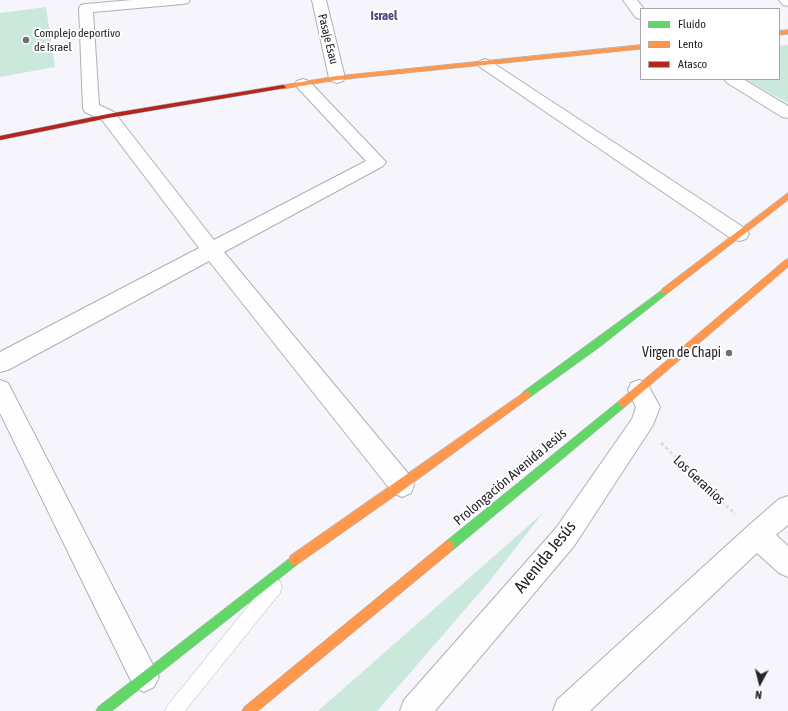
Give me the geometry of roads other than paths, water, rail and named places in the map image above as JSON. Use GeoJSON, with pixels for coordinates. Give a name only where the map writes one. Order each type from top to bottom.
{"type":"FeatureCollection","features":[{"type":"Feature","properties":{"kind":"street"},"geometry":{"type":"LineString","coordinates":[[183,0],[86,8],[91,108],[108,116],[211,250],[402,485]]}},
{"type":"Feature","properties":{"kind":"street","name":"Pasaje Esau"},"geometry":{"type":"LineString","coordinates":[[319,0],[338,78]]}},
{"type":"Feature","properties":{"kind":"street"},"geometry":{"type":"LineString","coordinates":[[630,0],[640,14]]}},
{"type":"Feature","properties":{"kind":"street"},"geometry":{"type":"LineString","coordinates":[[0,138],[108,116],[338,78],[640,47]]}},
{"type":"Feature","properties":{"kind":"street"},"geometry":{"type":"LineString","coordinates":[[485,64],[739,234]]}},
{"type":"Feature","properties":{"kind":"street"},"geometry":{"type":"LineString","coordinates":[[734,80],[788,113]]}},
{"type":"Feature","properties":{"kind":"street"},"geometry":{"type":"LineString","coordinates":[[0,363],[377,162],[303,84]]}},
{"type":"Feature","properties":{"kind":"street"},"geometry":{"type":"LineString","coordinates":[[102,711],[300,555],[402,485],[598,343],[788,196]]}},
{"type":"Feature","properties":{"kind":"street","name":"Prolongación Avenida Jesús"},"geometry":{"type":"LineString","coordinates":[[248,711],[476,524],[562,451],[640,390],[788,262]]}},
{"type":"Feature","properties":{"kind":"street"},"geometry":{"type":"LineString","coordinates":[[0,390],[144,677]]}},
{"type":"Feature","properties":{"kind":"street","name":"Avenida Jesús"},"geometry":{"type":"LineString","coordinates":[[415,711],[565,538],[641,425],[648,407],[640,390]]}},
{"type":"Feature","properties":{"kind":"street"},"geometry":{"type":"LineString","coordinates":[[568,711],[788,508]]}},
{"type":"Feature","properties":{"kind":"street"},"geometry":{"type":"LineString","coordinates":[[757,535],[788,564]]}},
{"type":"Feature","properties":{"kind":"lane"},"geometry":{"type":"LineString","coordinates":[[174,711],[300,555]]}},
{"type":"Feature","properties":{"kind":"place","name":"Complejo deportivo de Israel"},"geometry":{"type":"Point","coordinates":[26,40]}},
{"type":"Feature","properties":{"kind":"place","name":"Virgen de Chapi"},"geometry":{"type":"Point","coordinates":[729,353]}},
{"type":"Feature","properties":{"kind":"district","name":"Israel"},"geometry":{"type":"Point","coordinates":[384,16]}}]}
